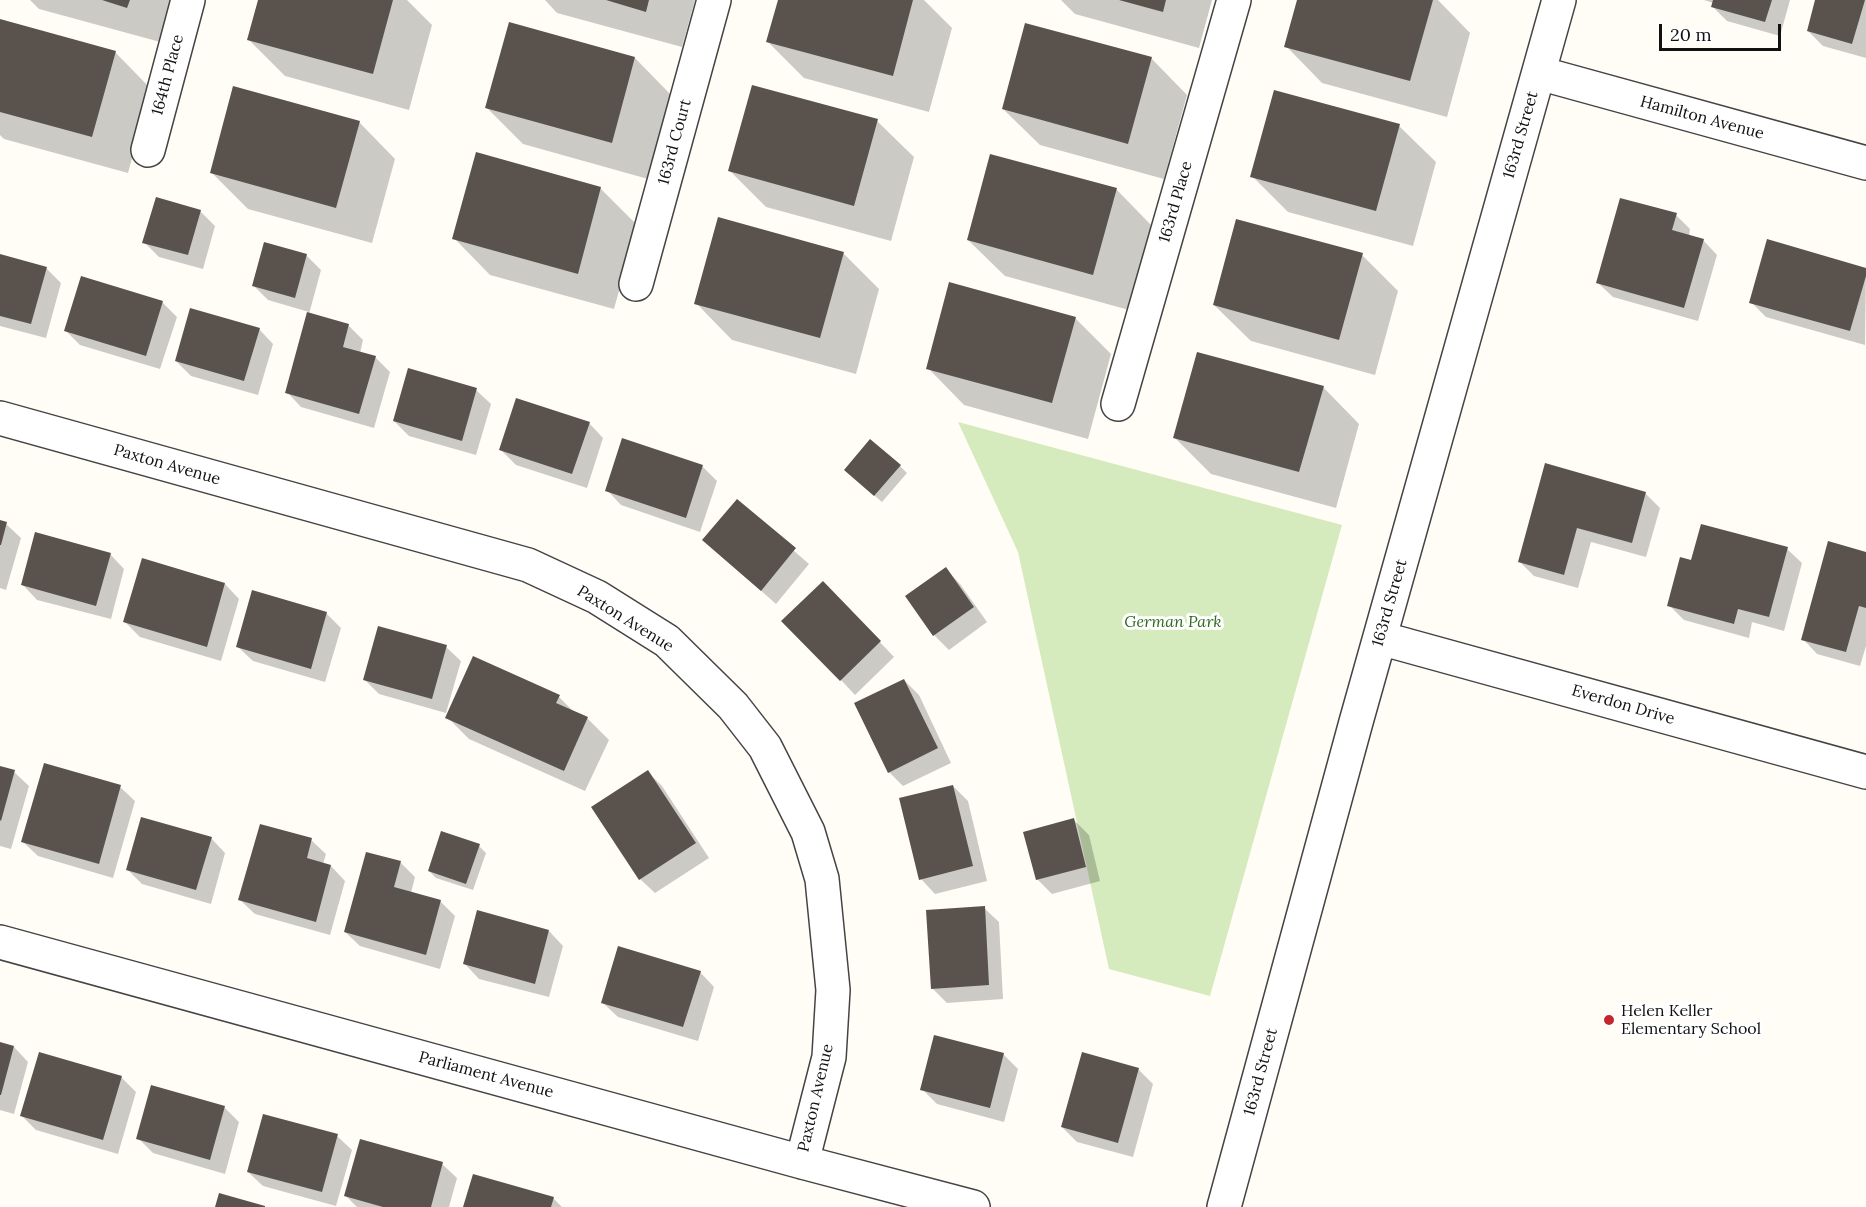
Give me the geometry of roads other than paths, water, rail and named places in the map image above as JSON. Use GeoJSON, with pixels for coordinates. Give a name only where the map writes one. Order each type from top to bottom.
{"type":"FeatureCollection","features":[{"type":"Feature","properties":{"kind":"street","name":"164th Place"},"geometry":{"type":"LineString","coordinates":[[148,150],[188,0]]}},
{"type":"Feature","properties":{"kind":"street","name":"163rd Court"},"geometry":{"type":"LineString","coordinates":[[636,284],[714,0]]}},
{"type":"Feature","properties":{"kind":"street","name":"163rd Place"},"geometry":{"type":"LineString","coordinates":[[1118,404],[1234,0]]}},
{"type":"Feature","properties":{"kind":"street","name":"163rd Street"},"geometry":{"type":"LineString","coordinates":[[1224,1207],[1380,638],[1559,0]]}},
{"type":"Feature","properties":{"kind":"street","name":"Hamilton Avenue"},"geometry":{"type":"LineString","coordinates":[[1539,73],[1866,163]]}},
{"type":"Feature","properties":{"kind":"street","name":"Paxton Avenue"},"geometry":{"type":"LineString","coordinates":[[0,418],[528,565],[597,597],[667,641],[733,706],[765,747],[808,832],[822,879],[829,931],[833,990],[829,1057],[802,1162]]}},
{"type":"Feature","properties":{"kind":"street","name":"Everdon Drive"},"geometry":{"type":"LineString","coordinates":[[1380,638],[1866,772]]}},
{"type":"Feature","properties":{"kind":"street","name":"Parliament Avenue"},"geometry":{"type":"LineString","coordinates":[[0,942],[973,1207]]}},
{"type":"Feature","properties":{"kind":"place","name":"Helen Keller Elementary School"},"geometry":{"type":"Point","coordinates":[1609,1020]}},
{"type":"Feature","properties":{"kind":"park label","name":"German Park"},"geometry":{"type":"Point","coordinates":[1173,622]}}]}
